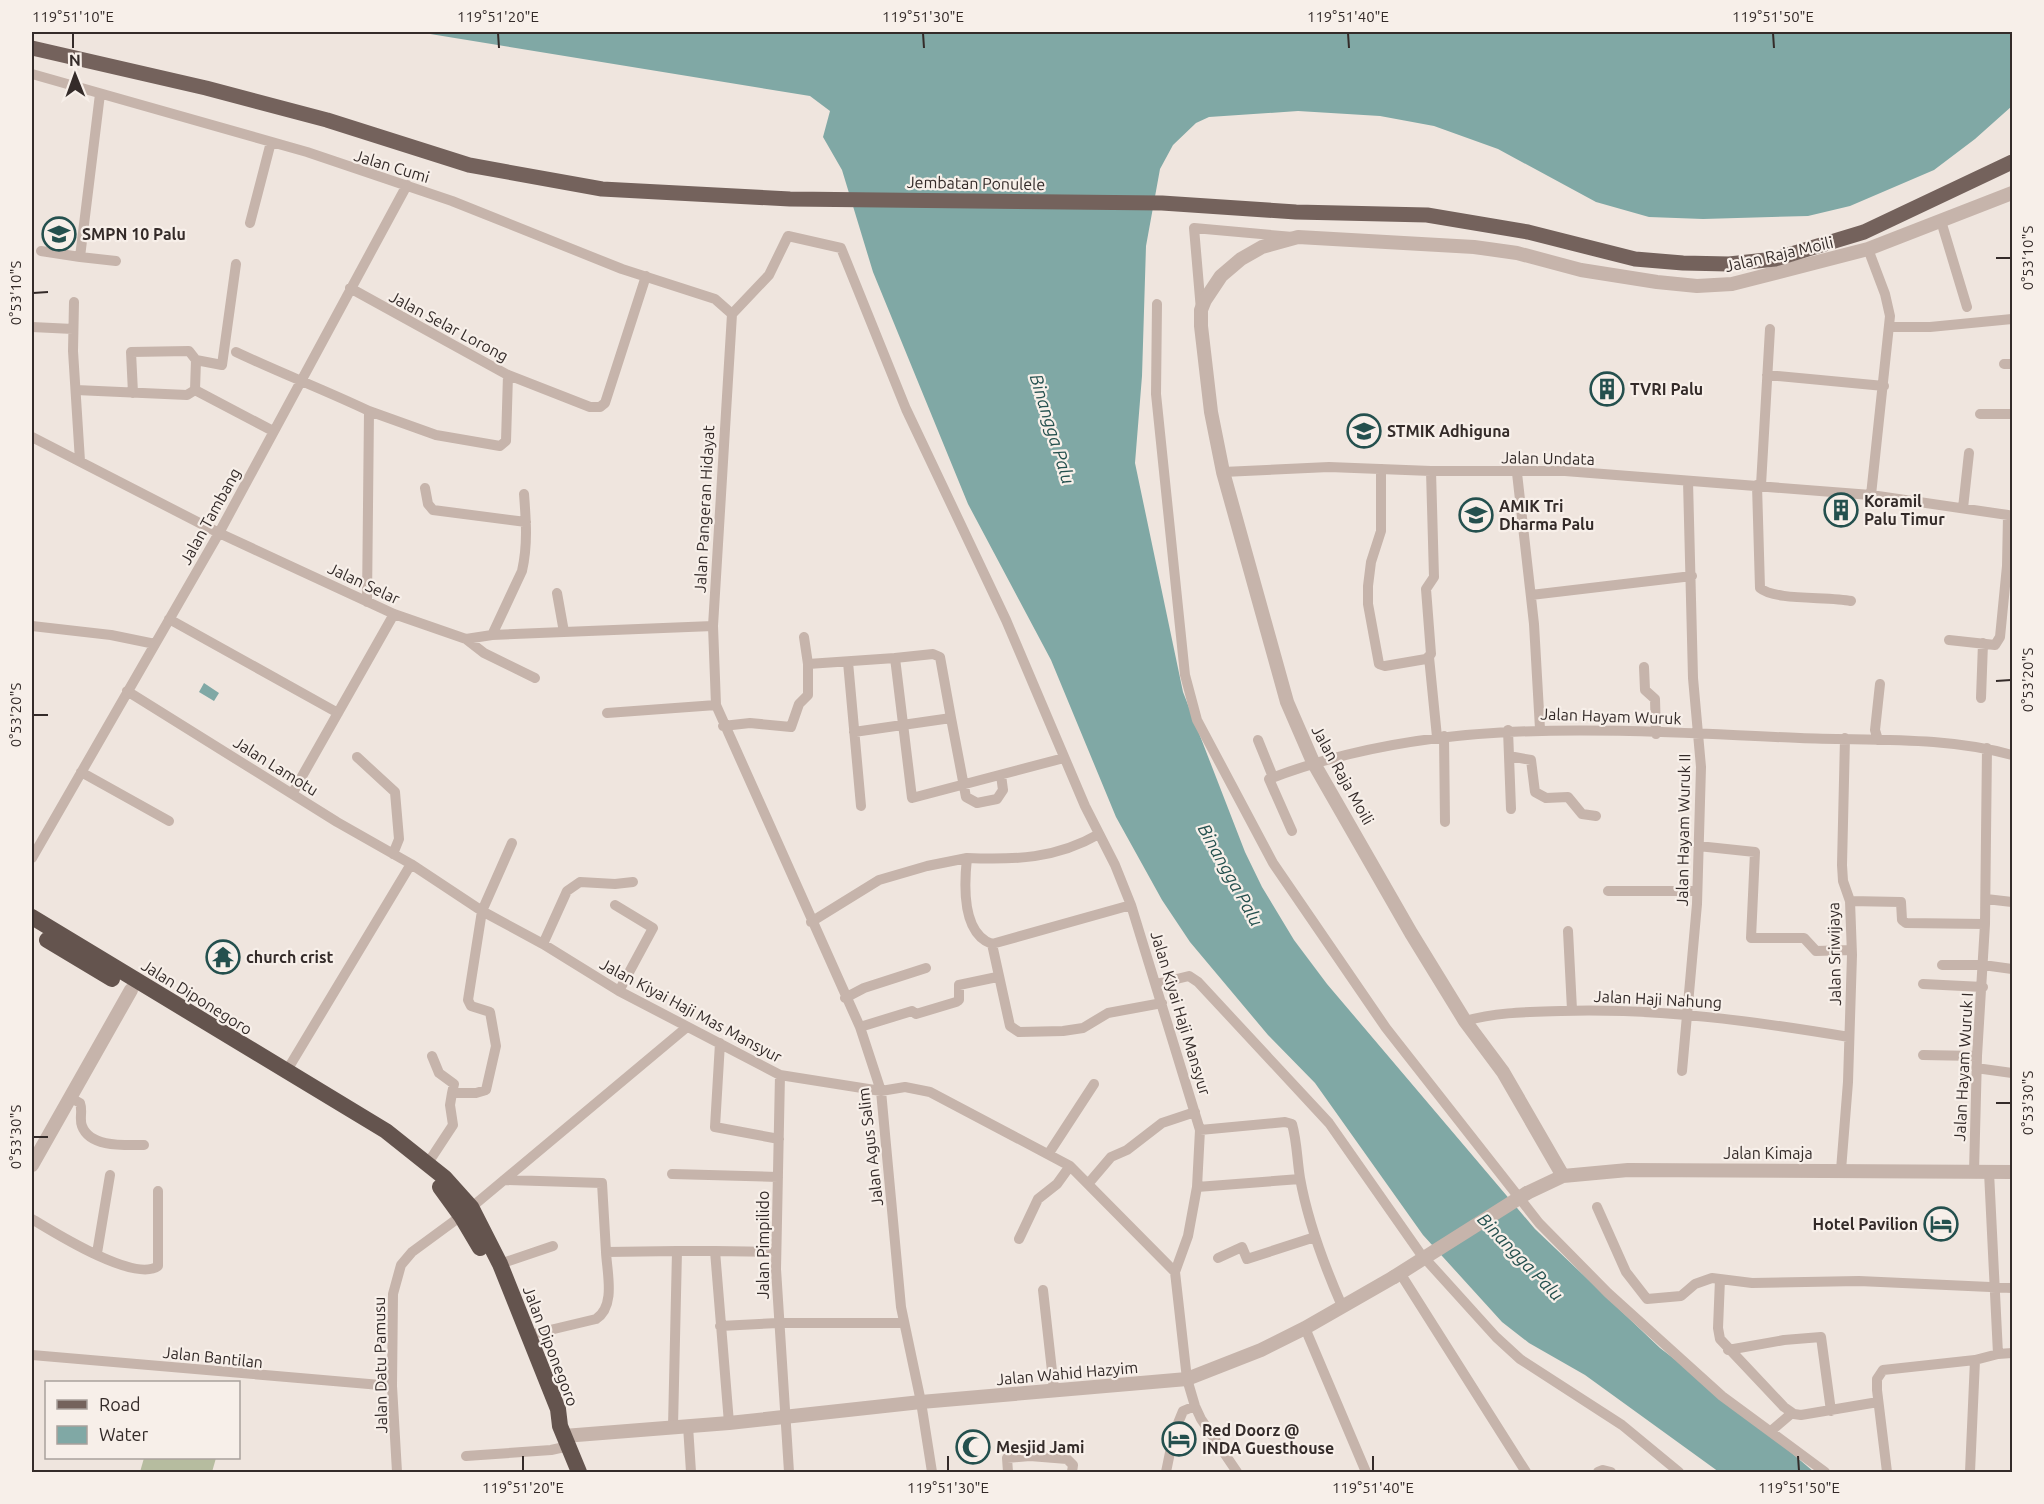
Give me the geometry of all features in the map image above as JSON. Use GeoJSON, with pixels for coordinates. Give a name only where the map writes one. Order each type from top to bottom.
{"type":"FeatureCollection","features":[{"type":"Feature","properties":{"kind":"highway","name":"Jalan Diponegoro"},"geometry":{"type":"LineString","coordinates":[[32,917],[386,1131],[446,1178],[500,1264],[558,1409],[565,1436]]}},
{"type":"Feature","properties":{"kind":"highway","name":"Jalan Diponegoro"},"geometry":{"type":"LineString","coordinates":[[32,930],[284,1079],[407,1157],[466,1211],[548,1411],[565,1436]]}},
{"type":"Feature","properties":{"kind":"highway"},"geometry":{"type":"LineString","coordinates":[[565,1436],[579,1473]]}},
{"type":"Feature","properties":{"kind":"main road","name":"Jembatan Ponulele"},"geometry":{"type":"LineString","coordinates":[[32,48],[228,93],[327,120],[470,165],[602,189],[790,199],[1162,203],[1296,212],[1427,215],[1528,232],[1635,259],[1729,264],[1775,259],[1864,232],[2013,162]]}},
{"type":"Feature","properties":{"kind":"street","name":"Jalan Cumi"},"geometry":{"type":"LineString","coordinates":[[32,74],[271,142],[407,185],[621,269],[715,299],[732,314]]}},
{"type":"Feature","properties":{"kind":"street"},"geometry":{"type":"LineString","coordinates":[[80,257],[100,94]]}},
{"type":"Feature","properties":{"kind":"street"},"geometry":{"type":"LineString","coordinates":[[250,224],[271,142]]}},
{"type":"Feature","properties":{"kind":"street","name":"Jalan Tambang"},"geometry":{"type":"LineString","coordinates":[[33,854],[219,533],[350,288],[380,239],[407,185]]}},
{"type":"Feature","properties":{"kind":"street","name":"Jalan Raja Moili"},"geometry":{"type":"LineString","coordinates":[[1563,1176],[1503,1072],[1465,1021],[1411,933],[1313,762],[1279,680],[1223,472],[1210,412],[1201,310],[1210,290],[1241,259],[1262,247],[1298,237],[1474,247],[1517,253],[1581,270],[1697,286],[1732,284],[1868,249],[2013,193]]}},
{"type":"Feature","properties":{"kind":"street"},"geometry":{"type":"LineString","coordinates":[[1941,221],[1967,308]]}},
{"type":"Feature","properties":{"kind":"street"},"geometry":{"type":"LineString","coordinates":[[1201,310],[1194,228],[1298,237]]}},
{"type":"Feature","properties":{"kind":"street","name":"Jalan Kiyai Haji Mansyur"},"geometry":{"type":"LineString","coordinates":[[732,314],[769,275],[788,236],[842,248],[906,409],[1006,620],[1064,758],[1131,905],[1200,1131],[1197,1187],[1188,1236],[1175,1272]]}},
{"type":"Feature","properties":{"kind":"street"},"geometry":{"type":"LineString","coordinates":[[1868,249],[1889,308],[1890,327],[1871,495]]}},
{"type":"Feature","properties":{"kind":"street"},"geometry":{"type":"LineString","coordinates":[[41,251],[116,261]]}},
{"type":"Feature","properties":{"kind":"street"},"geometry":{"type":"LineString","coordinates":[[196,360],[222,365],[236,264]]}},
{"type":"Feature","properties":{"kind":"street"},"geometry":{"type":"LineString","coordinates":[[507,375],[590,407],[600,407],[606,403],[646,276]]}},
{"type":"Feature","properties":{"kind":"street","name":"Jalan Selar Lorong"},"geometry":{"type":"LineString","coordinates":[[236,352],[290,377],[302,379],[369,411],[436,435],[500,446],[506,441],[507,375],[350,288]]}},
{"type":"Feature","properties":{"kind":"street"},"geometry":{"type":"LineString","coordinates":[[74,302],[73,329],[80,461]]}},
{"type":"Feature","properties":{"kind":"street"},"geometry":{"type":"LineString","coordinates":[[1157,304],[1157,405],[1185,675],[1197,720],[1247,817],[1274,863],[1386,1028],[1539,1223],[1646,1328],[1722,1396],[1825,1473]]}},
{"type":"Feature","properties":{"kind":"street","name":"Jalan Pangeran Hidayat"},"geometry":{"type":"LineString","coordinates":[[716,705],[712,626],[732,314]]}},
{"type":"Feature","properties":{"kind":"street"},"geometry":{"type":"LineString","coordinates":[[1890,327],[1930,327],[2013,319]]}},
{"type":"Feature","properties":{"kind":"street"},"geometry":{"type":"LineString","coordinates":[[32,327],[73,329]]}},
{"type":"Feature","properties":{"kind":"street"},"geometry":{"type":"LineString","coordinates":[[1770,329],[1759,485],[1760,588],[1773,594],[1831,597],[1851,601]]}},
{"type":"Feature","properties":{"kind":"street"},"geometry":{"type":"LineString","coordinates":[[133,393],[131,352],[189,351],[196,360],[195,390]]}},
{"type":"Feature","properties":{"kind":"street"},"geometry":{"type":"LineString","coordinates":[[1767,375],[1884,386]]}},
{"type":"Feature","properties":{"kind":"street"},"geometry":{"type":"LineString","coordinates":[[76,390],[187,395],[195,390]]}},
{"type":"Feature","properties":{"kind":"street"},"geometry":{"type":"LineString","coordinates":[[195,390],[273,430]]}},
{"type":"Feature","properties":{"kind":"street"},"geometry":{"type":"LineString","coordinates":[[367,602],[369,411]]}},
{"type":"Feature","properties":{"kind":"street"},"geometry":{"type":"LineString","coordinates":[[1980,414],[2013,414]]}},
{"type":"Feature","properties":{"kind":"street","name":"Jalan Selar"},"geometry":{"type":"LineString","coordinates":[[32,437],[219,533],[394,615],[466,639],[492,635],[712,626]]}},
{"type":"Feature","properties":{"kind":"street"},"geometry":{"type":"LineString","coordinates":[[1963,508],[1970,453]]}},
{"type":"Feature","properties":{"kind":"street","name":"Jalan Undata"},"geometry":{"type":"LineString","coordinates":[[1223,472],[1297,467],[1431,471],[1565,471],[1871,495],[2010,515],[2010,567],[2000,637],[1995,645],[1983,644]]}},
{"type":"Feature","properties":{"kind":"street"},"geometry":{"type":"LineString","coordinates":[[1381,469],[1381,531],[1371,562],[1368,586],[1376,654],[1379,664],[1385,666],[1429,657]]}},
{"type":"Feature","properties":{"kind":"street"},"geometry":{"type":"LineString","coordinates":[[1431,471],[1434,577],[1426,589],[1431,647],[1429,657],[1441,736],[1445,822]]}},
{"type":"Feature","properties":{"kind":"street"},"geometry":{"type":"LineString","coordinates":[[1517,472],[1531,595],[1540,729]]}},
{"type":"Feature","properties":{"kind":"street","name":"Jalan Hayam Wuruk II"},"geometry":{"type":"LineString","coordinates":[[1682,1071],[1697,891],[1701,767],[1693,678],[1688,481]]}},
{"type":"Feature","properties":{"kind":"street"},"geometry":{"type":"LineString","coordinates":[[426,488],[428,504],[433,510],[526,522]]}},
{"type":"Feature","properties":{"kind":"street"},"geometry":{"type":"LineString","coordinates":[[492,635],[522,571],[527,547],[524,494]]}},
{"type":"Feature","properties":{"kind":"street"},"geometry":{"type":"LineString","coordinates":[[1531,595],[1692,576]]}},
{"type":"Feature","properties":{"kind":"street"},"geometry":{"type":"LineString","coordinates":[[557,593],[564,632]]}},
{"type":"Feature","properties":{"kind":"street"},"geometry":{"type":"LineString","coordinates":[[292,794],[394,615]]}},
{"type":"Feature","properties":{"kind":"street"},"geometry":{"type":"LineString","coordinates":[[169,620],[338,713]]}},
{"type":"Feature","properties":{"kind":"street"},"geometry":{"type":"LineString","coordinates":[[32,626],[111,635],[155,644]]}},
{"type":"Feature","properties":{"kind":"street"},"geometry":{"type":"LineString","coordinates":[[723,726],[750,723],[791,727],[799,704],[807,698],[808,664],[804,638]]}},
{"type":"Feature","properties":{"kind":"street"},"geometry":{"type":"LineString","coordinates":[[466,639],[484,653],[535,678]]}},
{"type":"Feature","properties":{"kind":"street"},"geometry":{"type":"LineString","coordinates":[[1949,640],[1983,644],[1981,698]]}},
{"type":"Feature","properties":{"kind":"street"},"geometry":{"type":"LineString","coordinates":[[808,664],[933,654],[940,657],[962,786],[966,797],[970,800],[991,801],[1003,793],[1001,775]]}},
{"type":"Feature","properties":{"kind":"street"},"geometry":{"type":"LineString","coordinates":[[895,658],[911,796],[917,798],[1064,758]]}},
{"type":"Feature","properties":{"kind":"street"},"geometry":{"type":"LineString","coordinates":[[848,662],[861,806]]}},
{"type":"Feature","properties":{"kind":"street"},"geometry":{"type":"LineString","coordinates":[[1644,667],[1645,690],[1655,699],[1656,734]]}},
{"type":"Feature","properties":{"kind":"street"},"geometry":{"type":"LineString","coordinates":[[1878,740],[1875,730],[1880,684]]}},
{"type":"Feature","properties":{"kind":"street","name":"Jalan Lamotu"},"geometry":{"type":"LineString","coordinates":[[127,691],[292,794],[411,864]]}},
{"type":"Feature","properties":{"kind":"street"},"geometry":{"type":"LineString","coordinates":[[607,713],[716,705]]}},
{"type":"Feature","properties":{"kind":"street","name":"Jalan Agus Salim"},"geometry":{"type":"LineString","coordinates":[[716,705],[723,726],[860,1027],[881,1091],[904,1323],[921,1402],[932,1473]]}},
{"type":"Feature","properties":{"kind":"street"},"geometry":{"type":"LineString","coordinates":[[854,732],[951,718]]}},
{"type":"Feature","properties":{"kind":"street","name":"Jalan Hayam Wuruk"},"geometry":{"type":"LineString","coordinates":[[1273,777],[1313,762],[1364,749],[1441,736],[1540,729],[1845,738],[1987,748],[2013,755]]}},
{"type":"Feature","properties":{"kind":"street"},"geometry":{"type":"LineString","coordinates":[[1509,730],[1511,809]]}},
{"type":"Feature","properties":{"kind":"street","name":"Jalan Sriwijaya"},"geometry":{"type":"LineString","coordinates":[[1841,1170],[1849,1037],[1851,950],[1850,901],[1843,881],[1842,866],[1845,738]]}},
{"type":"Feature","properties":{"kind":"street"},"geometry":{"type":"LineString","coordinates":[[1258,740],[1273,777],[1269,779],[1292,831]]}},
{"type":"Feature","properties":{"kind":"street","name":"Jalan Hayam Wuruk I"},"geometry":{"type":"LineString","coordinates":[[1974,1172],[1976,1068],[1983,987],[1986,899],[1987,748]]}},
{"type":"Feature","properties":{"kind":"street"},"geometry":{"type":"LineString","coordinates":[[1509,756],[1531,760],[1534,792],[1546,798],[1568,797],[1582,814],[1596,816]]}},
{"type":"Feature","properties":{"kind":"street"},"geometry":{"type":"LineString","coordinates":[[357,757],[395,792],[399,839],[393,854]]}},
{"type":"Feature","properties":{"kind":"street"},"geometry":{"type":"LineString","coordinates":[[81,772],[169,821]]}},
{"type":"Feature","properties":{"kind":"street"},"geometry":{"type":"LineString","coordinates":[[811,922],[879,880],[927,866],[967,858],[1021,859],[1058,853],[1099,834]]}},
{"type":"Feature","properties":{"kind":"street"},"geometry":{"type":"LineString","coordinates":[[452,1093],[476,1093],[486,1090],[494,1057],[492,1013],[469,1003],[482,911],[512,843]]}},
{"type":"Feature","properties":{"kind":"street"},"geometry":{"type":"LineString","coordinates":[[1698,846],[1755,852],[1751,938],[1804,938],[1813,950],[1819,952],[1851,950]]}},
{"type":"Feature","properties":{"kind":"street"},"geometry":{"type":"LineString","coordinates":[[967,858],[966,896],[974,928],[981,940],[992,944],[1131,905]]}},
{"type":"Feature","properties":{"kind":"street"},"geometry":{"type":"LineString","coordinates":[[286,1072],[411,864]]}},
{"type":"Feature","properties":{"kind":"street","name":"Jalan Kiyai Haji Mas Mansyur"},"geometry":{"type":"LineString","coordinates":[[411,864],[482,911],[543,944],[619,991],[780,1075],[881,1091],[905,1087],[930,1092],[1052,1155],[1069,1166],[1088,1184],[1175,1272]]}},
{"type":"Feature","properties":{"kind":"street"},"geometry":{"type":"LineString","coordinates":[[543,944],[567,891],[574,884],[633,882]]}},
{"type":"Feature","properties":{"kind":"street"},"geometry":{"type":"LineString","coordinates":[[1608,891],[1697,891]]}},
{"type":"Feature","properties":{"kind":"street"},"geometry":{"type":"LineString","coordinates":[[1986,899],[2013,902]]}},
{"type":"Feature","properties":{"kind":"street"},"geometry":{"type":"LineString","coordinates":[[1850,901],[1901,902],[1902,920],[1906,923],[1985,924]]}},
{"type":"Feature","properties":{"kind":"street"},"geometry":{"type":"LineString","coordinates":[[615,905],[653,928],[619,991]]}},
{"type":"Feature","properties":{"kind":"street"},"geometry":{"type":"LineString","coordinates":[[1568,931],[1572,1010]]}},
{"type":"Feature","properties":{"kind":"street"},"geometry":{"type":"LineString","coordinates":[[992,944],[1008,1021],[1010,1026],[1019,1032],[1037,1033],[1083,1028],[1108,1013],[1162,1003]]}},
{"type":"Feature","properties":{"kind":"street"},"geometry":{"type":"LineString","coordinates":[[1942,965],[1983,965],[2013,969]]}},
{"type":"Feature","properties":{"kind":"street"},"geometry":{"type":"LineString","coordinates":[[845,998],[864,988],[926,968]]}},
{"type":"Feature","properties":{"kind":"street"},"geometry":{"type":"LineString","coordinates":[[860,1027],[912,1011],[916,1014],[956,1002],[959,1000],[959,985],[997,976]]}},
{"type":"Feature","properties":{"kind":"street"},"geometry":{"type":"LineString","coordinates":[[1156,984],[1184,977],[1193,978],[1329,1123],[1420,1253],[1496,1337],[1520,1359],[1622,1425],[1679,1473]]}},
{"type":"Feature","properties":{"kind":"street"},"geometry":{"type":"LineString","coordinates":[[1923,984],[1983,987]]}},
{"type":"Feature","properties":{"kind":"street"},"geometry":{"type":"LineString","coordinates":[[32,1164],[131,990]]}},
{"type":"Feature","properties":{"kind":"street","name":"Jalan Haji Nahung"},"geometry":{"type":"LineString","coordinates":[[1465,1021],[1493,1013],[1572,1010],[1686,1013],[1849,1037]]}},
{"type":"Feature","properties":{"kind":"street","name":"Jalan Datu Pamusu"},"geometry":{"type":"LineString","coordinates":[[397,1473],[392,1386],[395,1278],[401,1265],[412,1252],[504,1180],[687,1027]]}},
{"type":"Feature","properties":{"kind":"street"},"geometry":{"type":"LineString","coordinates":[[720,1043],[716,1127],[779,1139]]}},
{"type":"Feature","properties":{"kind":"street"},"geometry":{"type":"LineString","coordinates":[[1923,1055],[1977,1056]]}},
{"type":"Feature","properties":{"kind":"street"},"geometry":{"type":"LineString","coordinates":[[428,1163],[453,1125],[450,1106],[454,1084],[439,1073],[432,1056]]}},
{"type":"Feature","properties":{"kind":"street"},"geometry":{"type":"LineString","coordinates":[[1976,1068],[2013,1073]]}},
{"type":"Feature","properties":{"kind":"street","name":"Jalan Pimpilido"},"geometry":{"type":"LineString","coordinates":[[780,1075],[776,1252],[778,1323],[789,1473]]}},
{"type":"Feature","properties":{"kind":"street"},"geometry":{"type":"LineString","coordinates":[[1052,1155],[1095,1084]]}},
{"type":"Feature","properties":{"kind":"street"},"geometry":{"type":"LineString","coordinates":[[70,1098],[80,1103],[82,1128],[89,1136],[107,1144],[144,1145]]}},
{"type":"Feature","properties":{"kind":"street"},"geometry":{"type":"LineString","coordinates":[[1088,1184],[1111,1157],[1126,1150],[1162,1123],[1196,1112]]}},
{"type":"Feature","properties":{"kind":"street"},"geometry":{"type":"LineString","coordinates":[[1200,1131],[1289,1122],[1294,1132],[1300,1179],[1315,1237],[1342,1306]]}},
{"type":"Feature","properties":{"kind":"street"},"geometry":{"type":"LineString","coordinates":[[1019,1239],[1038,1199],[1057,1184],[1069,1166]]}},
{"type":"Feature","properties":{"kind":"street","name":"Jalan Kimaja"},"geometry":{"type":"LineString","coordinates":[[1527,1193],[1563,1176],[1628,1170],[2013,1172]]}},
{"type":"Feature","properties":{"kind":"street"},"geometry":{"type":"LineString","coordinates":[[1989,1172],[1998,1354]]}},
{"type":"Feature","properties":{"kind":"street"},"geometry":{"type":"LineString","coordinates":[[672,1174],[778,1177]]}},
{"type":"Feature","properties":{"kind":"street"},"geometry":{"type":"LineString","coordinates":[[98,1253],[110,1175]]}},
{"type":"Feature","properties":{"kind":"street"},"geometry":{"type":"LineString","coordinates":[[1197,1187],[1300,1179]]}},
{"type":"Feature","properties":{"kind":"street"},"geometry":{"type":"LineString","coordinates":[[504,1180],[602,1183],[608,1304],[602,1316],[596,1320],[529,1335]]}},
{"type":"Feature","properties":{"kind":"street"},"geometry":{"type":"LineString","coordinates":[[32,1219],[75,1245],[98,1253],[126,1268],[153,1270],[158,1266],[158,1191]]}},
{"type":"Feature","properties":{"kind":"street","name":"Jalan Wahid Hazyim"},"geometry":{"type":"LineString","coordinates":[[565,1436],[729,1423],[1054,1389],[1187,1379],[1261,1350],[1305,1328],[1397,1275],[1527,1193]]}},
{"type":"Feature","properties":{"kind":"street"},"geometry":{"type":"LineString","coordinates":[[1598,1207],[1626,1272],[1646,1299],[1678,1297],[1704,1279],[1752,1283],[1860,1281],[2013,1288]]}},
{"type":"Feature","properties":{"kind":"street"},"geometry":{"type":"LineString","coordinates":[[1218,1258],[1242,1247],[1248,1259],[1315,1237]]}},
{"type":"Feature","properties":{"kind":"street"},"geometry":{"type":"LineString","coordinates":[[500,1264],[553,1246]]}},
{"type":"Feature","properties":{"kind":"street"},"geometry":{"type":"LineString","coordinates":[[673,1427],[677,1251]]}},
{"type":"Feature","properties":{"kind":"street"},"geometry":{"type":"LineString","coordinates":[[715,1251],[729,1423]]}},
{"type":"Feature","properties":{"kind":"street"},"geometry":{"type":"LineString","coordinates":[[606,1252],[776,1252]]}},
{"type":"Feature","properties":{"kind":"street"},"geometry":{"type":"LineString","coordinates":[[1175,1272],[1187,1379],[1195,1406],[1201,1419],[1237,1473]]}},
{"type":"Feature","properties":{"kind":"street"},"geometry":{"type":"LineString","coordinates":[[1397,1275],[1526,1473]]}},
{"type":"Feature","properties":{"kind":"street"},"geometry":{"type":"LineString","coordinates":[[1720,1279],[1718,1328],[1720,1339],[1728,1350],[1792,1413],[1801,1415],[1878,1402]]}},
{"type":"Feature","properties":{"kind":"street"},"geometry":{"type":"LineString","coordinates":[[1043,1290],[1054,1389]]}},
{"type":"Feature","properties":{"kind":"street"},"geometry":{"type":"LineString","coordinates":[[720,1326],[778,1323],[904,1323]]}},
{"type":"Feature","properties":{"kind":"street"},"geometry":{"type":"LineString","coordinates":[[1305,1328],[1366,1473]]}},
{"type":"Feature","properties":{"kind":"street"},"geometry":{"type":"LineString","coordinates":[[1728,1350],[1784,1340],[1821,1337],[1831,1411]]}},
{"type":"Feature","properties":{"kind":"street"},"geometry":{"type":"LineString","coordinates":[[1887,1473],[1877,1379],[1883,1370],[1975,1360],[2013,1353]]}},
{"type":"Feature","properties":{"kind":"street","name":"Jalan Bantilan"},"geometry":{"type":"LineString","coordinates":[[32,1355],[392,1386]]}},
{"type":"Feature","properties":{"kind":"street"},"geometry":{"type":"LineString","coordinates":[[1970,1473],[1975,1360]]}},
{"type":"Feature","properties":{"kind":"street"},"geometry":{"type":"LineString","coordinates":[[1166,1473],[1174,1433],[1183,1411],[1195,1406]]}},
{"type":"Feature","properties":{"kind":"street"},"geometry":{"type":"LineString","coordinates":[[1771,1431],[1792,1413]]}},
{"type":"Feature","properties":{"kind":"street"},"geometry":{"type":"LineString","coordinates":[[688,1426],[692,1473]]}},
{"type":"Feature","properties":{"kind":"street"},"geometry":{"type":"LineString","coordinates":[[466,1456],[551,1450],[565,1436]]}},
{"type":"Feature","properties":{"kind":"street"},"geometry":{"type":"LineString","coordinates":[[1008,1473],[1006,1459],[1025,1456],[1067,1460],[1072,1465],[1072,1473]]}},
{"type":"Feature","properties":{"kind":"street"},"geometry":{"type":"LineString","coordinates":[[1598,1473],[1603,1470],[1611,1473]]}},
{"type":"Feature","properties":{"kind":"green space"},"geometry":{"type":"Polygon","coordinates":[[[144,1459],[216,1459],[212,1472],[140,1472],[144,1459]]]}},
{"type":"Feature","properties":{"kind":"water","name":"Binangga Palu"},"geometry":{"type":"Polygon","coordinates":[[[418,32],[2012,32],[2012,106],[1975,139],[1934,170],[1850,206],[1808,216],[1703,219],[1649,217],[1596,202],[1498,149],[1434,126],[1380,116],[1298,111],[1209,117],[1196,123],[1173,145],[1160,169],[1146,246],[1142,376],[1135,463],[1183,692],[1245,852],[1262,887],[1294,940],[1327,984],[1535,1229],[1660,1348],[1745,1413],[1814,1472],[1719,1472],[1585,1375],[1529,1343],[1502,1322],[1423,1235],[1315,1083],[1268,1035],[1190,942],[1162,900],[1116,817],[1051,660],[968,504],[873,272],[842,170],[823,137],[830,111],[810,96],[418,32]]]}},
{"type":"Feature","properties":{"kind":"water"},"geometry":{"type":"Polygon","coordinates":[[[204,683],[219,693],[214,701],[199,692],[204,683]]]}},
{"type":"Feature","properties":{"kind":"place","name":"SMPN 10 Palu"},"geometry":{"type":"Point","coordinates":[59,234]}},
{"type":"Feature","properties":{"kind":"place","name":"TVRI Palu"},"geometry":{"type":"Point","coordinates":[1607,389]}},
{"type":"Feature","properties":{"kind":"place","name":"STMIK Adhiguna"},"geometry":{"type":"Point","coordinates":[1364,431]}},
{"type":"Feature","properties":{"kind":"place","name":"Koramil Palu Timur"},"geometry":{"type":"Point","coordinates":[1841,510]}},
{"type":"Feature","properties":{"kind":"place","name":"AMIK Tri Dharma Palu"},"geometry":{"type":"Point","coordinates":[1476,515]}},
{"type":"Feature","properties":{"kind":"place","name":"church crist"},"geometry":{"type":"Point","coordinates":[223,957]}},
{"type":"Feature","properties":{"kind":"place","name":"Hotel Pavilion"},"geometry":{"type":"Point","coordinates":[1941,1224]}},
{"type":"Feature","properties":{"kind":"place","name":"Red Doorz @ INDA Guesthouse"},"geometry":{"type":"Point","coordinates":[1179,1439]}},
{"type":"Feature","properties":{"kind":"place","name":"Mesjid Jami"},"geometry":{"type":"Point","coordinates":[973,1447]}}]}
